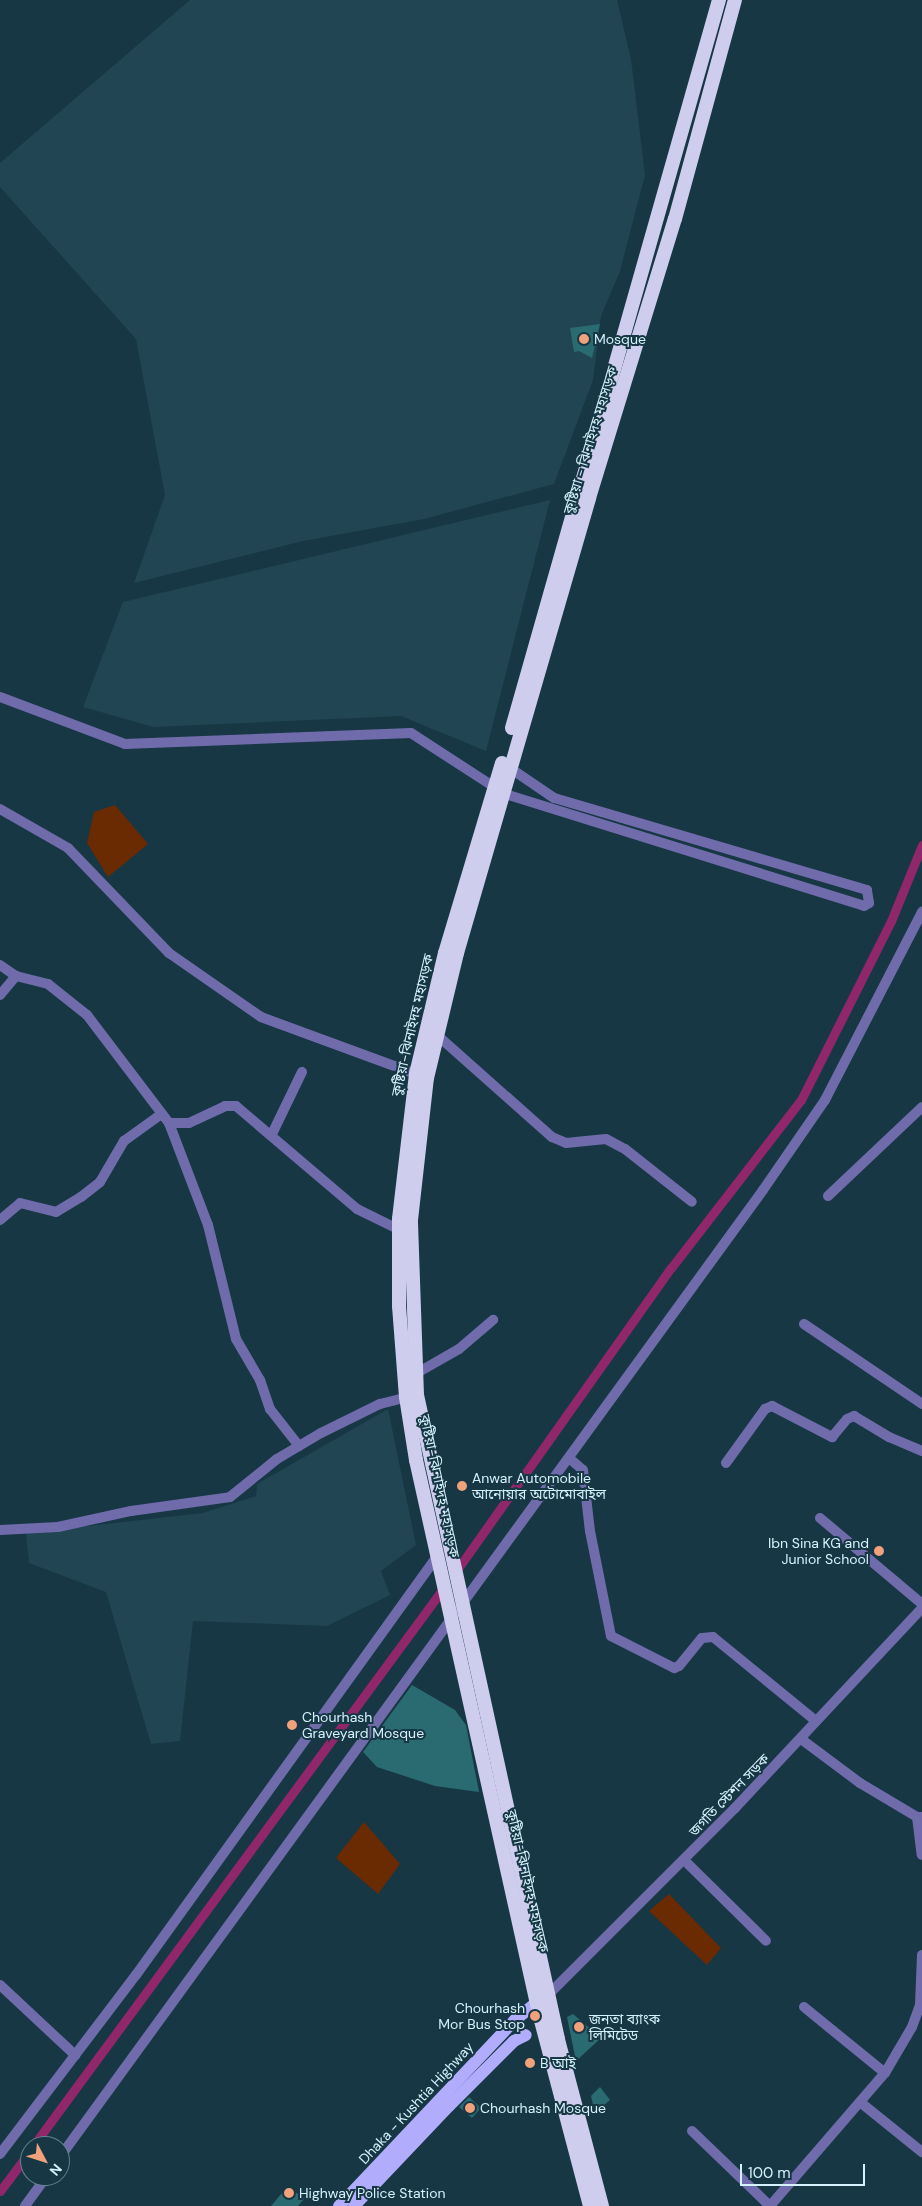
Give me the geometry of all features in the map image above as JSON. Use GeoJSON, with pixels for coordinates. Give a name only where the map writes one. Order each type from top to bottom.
{"type":"FeatureCollection","features":[{"type":"Feature","properties":{"kind":"highway","name":"কুষ্টিয়া - ঝিনাইদহ মহাসড়ক"},"geometry":{"type":"LineString","coordinates":[[506,770],[719,0]]}},
{"type":"Feature","properties":{"kind":"highway","name":"কুষ্টিয়া - ঝিনাইদহ মহাসড়ক"},"geometry":{"type":"LineString","coordinates":[[506,770],[675,219],[736,0]]}},
{"type":"Feature","properties":{"kind":"highway","name":"কুষ্টিয়া-ঝিনাইদহ মহাসড়ক"},"geometry":{"type":"LineString","coordinates":[[506,770],[445,953],[421,1076],[405,1232],[411,1396],[438,1556],[450,1613],[491,1770],[590,2206]]}},
{"type":"Feature","properties":{"kind":"highway","name":"কুষ্টিয়া-ঝিনাইদহ মহাসড়ক"},"geometry":{"type":"LineString","coordinates":[[421,1076],[437,1035],[499,787]]}},
{"type":"Feature","properties":{"kind":"highway","name":"কুষ্টিয়া-ঝিনাইদহ মহাসড়ক"},"geometry":{"type":"LineString","coordinates":[[405,1232],[417,1373],[411,1396],[451,1543],[491,1770]]}},
{"type":"Feature","properties":{"kind":"highway","name":"কুষ্টিয়া-ঝিনাইদহ মহাসড়ক"},"geometry":{"type":"LineString","coordinates":[[552,2038],[602,2206]]}},
{"type":"Feature","properties":{"kind":"main road","name":"Dhaka - Kushtia Highway"},"geometry":{"type":"LineString","coordinates":[[339,2206],[515,2020],[543,1997]]}},
{"type":"Feature","properties":{"kind":"main road"},"geometry":{"type":"LineString","coordinates":[[515,2020],[526,2035],[552,2038]]}},
{"type":"Feature","properties":{"kind":"main road","name":"Dhaka - Kushtia Highway"},"geometry":{"type":"LineString","coordinates":[[354,2206],[448,2106],[514,2041],[526,2035]]}},
{"type":"Feature","properties":{"kind":"street"},"geometry":{"type":"LineString","coordinates":[[0,697],[125,744],[411,733],[499,787],[864,906],[869,903],[867,890],[554,798],[506,770]]}},
{"type":"Feature","properties":{"kind":"street"},"geometry":{"type":"LineString","coordinates":[[0,809],[68,848],[169,952],[261,1017],[421,1076]]}},
{"type":"Feature","properties":{"kind":"street"},"geometry":{"type":"LineString","coordinates":[[70,2143],[450,1613],[463,1603],[569,1458],[825,1100],[922,912]]}},
{"type":"Feature","properties":{"kind":"street"},"geometry":{"type":"LineString","coordinates":[[0,965],[16,976],[48,984],[87,1015],[130,1068],[160,1116],[169,1123],[208,1225],[236,1339],[260,1380],[270,1409],[299,1446]]}},
{"type":"Feature","properties":{"kind":"street"},"geometry":{"type":"LineString","coordinates":[[0,995],[16,976]]}},
{"type":"Feature","properties":{"kind":"street"},"geometry":{"type":"LineString","coordinates":[[437,1035],[552,1137],[566,1142],[606,1140],[625,1149],[692,1202]]}},
{"type":"Feature","properties":{"kind":"street"},"geometry":{"type":"LineString","coordinates":[[272,1134],[302,1072]]}},
{"type":"Feature","properties":{"kind":"street"},"geometry":{"type":"LineString","coordinates":[[169,1123],[189,1123],[225,1106],[236,1106],[272,1134],[357,1209],[405,1232]]}},
{"type":"Feature","properties":{"kind":"street"},"geometry":{"type":"LineString","coordinates":[[828,1196],[922,1107]]}},
{"type":"Feature","properties":{"kind":"street"},"geometry":{"type":"LineString","coordinates":[[0,1220],[20,1204],[56,1212],[82,1197],[100,1182],[124,1141],[160,1116]]}},
{"type":"Feature","properties":{"kind":"street"},"geometry":{"type":"LineString","coordinates":[[417,1373],[459,1349],[493,1320]]}},
{"type":"Feature","properties":{"kind":"street"},"geometry":{"type":"LineString","coordinates":[[804,1324],[922,1404]]}},
{"type":"Feature","properties":{"kind":"street"},"geometry":{"type":"LineString","coordinates":[[0,1530],[58,1527],[131,1511],[230,1496],[299,1446],[380,1404],[411,1396]]}},
{"type":"Feature","properties":{"kind":"street"},"geometry":{"type":"LineString","coordinates":[[726,1463],[765,1409],[772,1406],[832,1437],[847,1419],[854,1416],[889,1437],[922,1451]]}},
{"type":"Feature","properties":{"kind":"street"},"geometry":{"type":"LineString","coordinates":[[569,1458],[583,1470],[590,1530],[611,1636],[674,1668],[680,1666],[702,1638],[713,1637],[816,1721]]}},
{"type":"Feature","properties":{"kind":"street"},"geometry":{"type":"LineString","coordinates":[[820,1518],[922,1604]]}},
{"type":"Feature","properties":{"kind":"street"},"geometry":{"type":"LineString","coordinates":[[0,2154],[75,2055],[438,1556]]}},
{"type":"Feature","properties":{"kind":"street","name":"জগতি স্টেশন সড়ক"},"geometry":{"type":"LineString","coordinates":[[543,1997],[684,1860],[801,1739],[922,1608]]}},
{"type":"Feature","properties":{"kind":"street"},"geometry":{"type":"LineString","coordinates":[[801,1739],[860,1783],[919,1817],[922,1854]]}},
{"type":"Feature","properties":{"kind":"street"},"geometry":{"type":"LineString","coordinates":[[684,1860],[766,1941]]}},
{"type":"Feature","properties":{"kind":"street"},"geometry":{"type":"LineString","coordinates":[[692,2131],[770,2206],[885,2073],[912,2027],[920,2005],[922,1955]]}},
{"type":"Feature","properties":{"kind":"street"},"geometry":{"type":"LineString","coordinates":[[0,1985],[75,2055]]}},
{"type":"Feature","properties":{"kind":"street"},"geometry":{"type":"LineString","coordinates":[[804,2007],[885,2073]]}},
{"type":"Feature","properties":{"kind":"street"},"geometry":{"type":"LineString","coordinates":[[860,2102],[922,2152]]}},
{"type":"Feature","properties":{"kind":"street"},"geometry":{"type":"LineString","coordinates":[[25,2206],[39,2186]]}},
{"type":"Feature","properties":{"kind":"shaded area"},"geometry":{"type":"Polygon","coordinates":[[[190,0],[617,0],[631,59],[645,175],[620,271],[601,316],[593,380],[554,484],[424,519],[303,541],[134,583],[165,495],[136,339],[0,187],[0,163],[190,0]]]}},
{"type":"Feature","properties":{"kind":"shaded area"},"geometry":{"type":"Polygon","coordinates":[[[550,500],[486,751],[401,716],[153,727],[83,707],[123,602],[550,500]]]}},
{"type":"Feature","properties":{"kind":"shaded area"},"geometry":{"type":"Polygon","coordinates":[[[115,805],[148,844],[108,877],[87,843],[94,812],[115,805]]]}},
{"type":"Feature","properties":{"kind":"shaded area"},"geometry":{"type":"Polygon","coordinates":[[[388,1409],[416,1545],[381,1571],[390,1595],[327,1626],[193,1621],[180,1741],[151,1744],[106,1592],[29,1563],[26,1533],[203,1513],[256,1496],[257,1484],[388,1409]]]}},
{"type":"Feature","properties":{"kind":"shaded area"},"geometry":{"type":"Polygon","coordinates":[[[364,1822],[400,1864],[378,1894],[336,1858],[364,1822]]]}},
{"type":"Feature","properties":{"kind":"shaded area"},"geometry":{"type":"Polygon","coordinates":[[[669,1894],[721,1948],[707,1965],[649,1911],[669,1894]]]}},
{"type":"Feature","properties":{"kind":"building","name":"Mosque"},"geometry":{"type":"Polygon","coordinates":[[[600,324],[592,358],[579,351],[574,352],[570,328],[600,324]]]}},
{"type":"Feature","properties":{"kind":"building"},"geometry":{"type":"Polygon","coordinates":[[[412,1685],[455,1710],[466,1725],[479,1792],[435,1786],[377,1767],[363,1752],[412,1685]]]}},
{"type":"Feature","properties":{"kind":"building","name":"জনতা ব্যাংক লিমিটেড"},"geometry":{"type":"Polygon","coordinates":[[[573,2014],[601,2038],[576,2061],[567,2017],[573,2014]]]}},
{"type":"Feature","properties":{"kind":"building"},"geometry":{"type":"Polygon","coordinates":[[[600,2087],[610,2100],[595,2113],[591,2096],[600,2087]]]}},
{"type":"Feature","properties":{"kind":"building","name":"Chourhash Mosque"},"geometry":{"type":"Polygon","coordinates":[[[469,2097],[481,2108],[472,2118],[459,2107],[469,2097]]]}},
{"type":"Feature","properties":{"kind":"building","name":"Highway Police Station"},"geometry":{"type":"Polygon","coordinates":[[[288,2186],[304,2199],[298,2206],[271,2206],[288,2186]]]}},
{"type":"Feature","properties":{"kind":"waterway"},"geometry":{"type":"LineString","coordinates":[[454,1574],[671,1268],[801,1100],[891,921],[922,845]]}},
{"type":"Feature","properties":{"kind":"waterway"},"geometry":{"type":"LineString","coordinates":[[40,2136],[445,1586]]}},
{"type":"Feature","properties":{"kind":"waterway"},"geometry":{"type":"LineString","coordinates":[[0,2191],[20,2164]]}},
{"type":"Feature","properties":{"kind":"place","name":"Mosque"},"geometry":{"type":"Point","coordinates":[584,339]}},
{"type":"Feature","properties":{"kind":"place","name":"Anwar Automobile আনোয়ার অটোমোবাইল"},"geometry":{"type":"Point","coordinates":[462,1486]}},
{"type":"Feature","properties":{"kind":"place","name":"Ibn Sina KG and Junior School"},"geometry":{"type":"Point","coordinates":[879,1551]}},
{"type":"Feature","properties":{"kind":"place","name":"Chourhash Graveyard Mosque"},"geometry":{"type":"Point","coordinates":[292,1725]}},
{"type":"Feature","properties":{"kind":"place","name":"Chourhash Mor Bus Stop"},"geometry":{"type":"Point","coordinates":[535,2016]}},
{"type":"Feature","properties":{"kind":"place","name":"জনতা ব্যাংক লিমিটেড"},"geometry":{"type":"Point","coordinates":[579,2027]}},
{"type":"Feature","properties":{"kind":"place","name":"B আই"},"geometry":{"type":"Point","coordinates":[530,2063]}},
{"type":"Feature","properties":{"kind":"place","name":"Chourhash Mosque"},"geometry":{"type":"Point","coordinates":[470,2108]}},
{"type":"Feature","properties":{"kind":"place","name":"Highway Police Station"},"geometry":{"type":"Point","coordinates":[289,2193]}}]}
